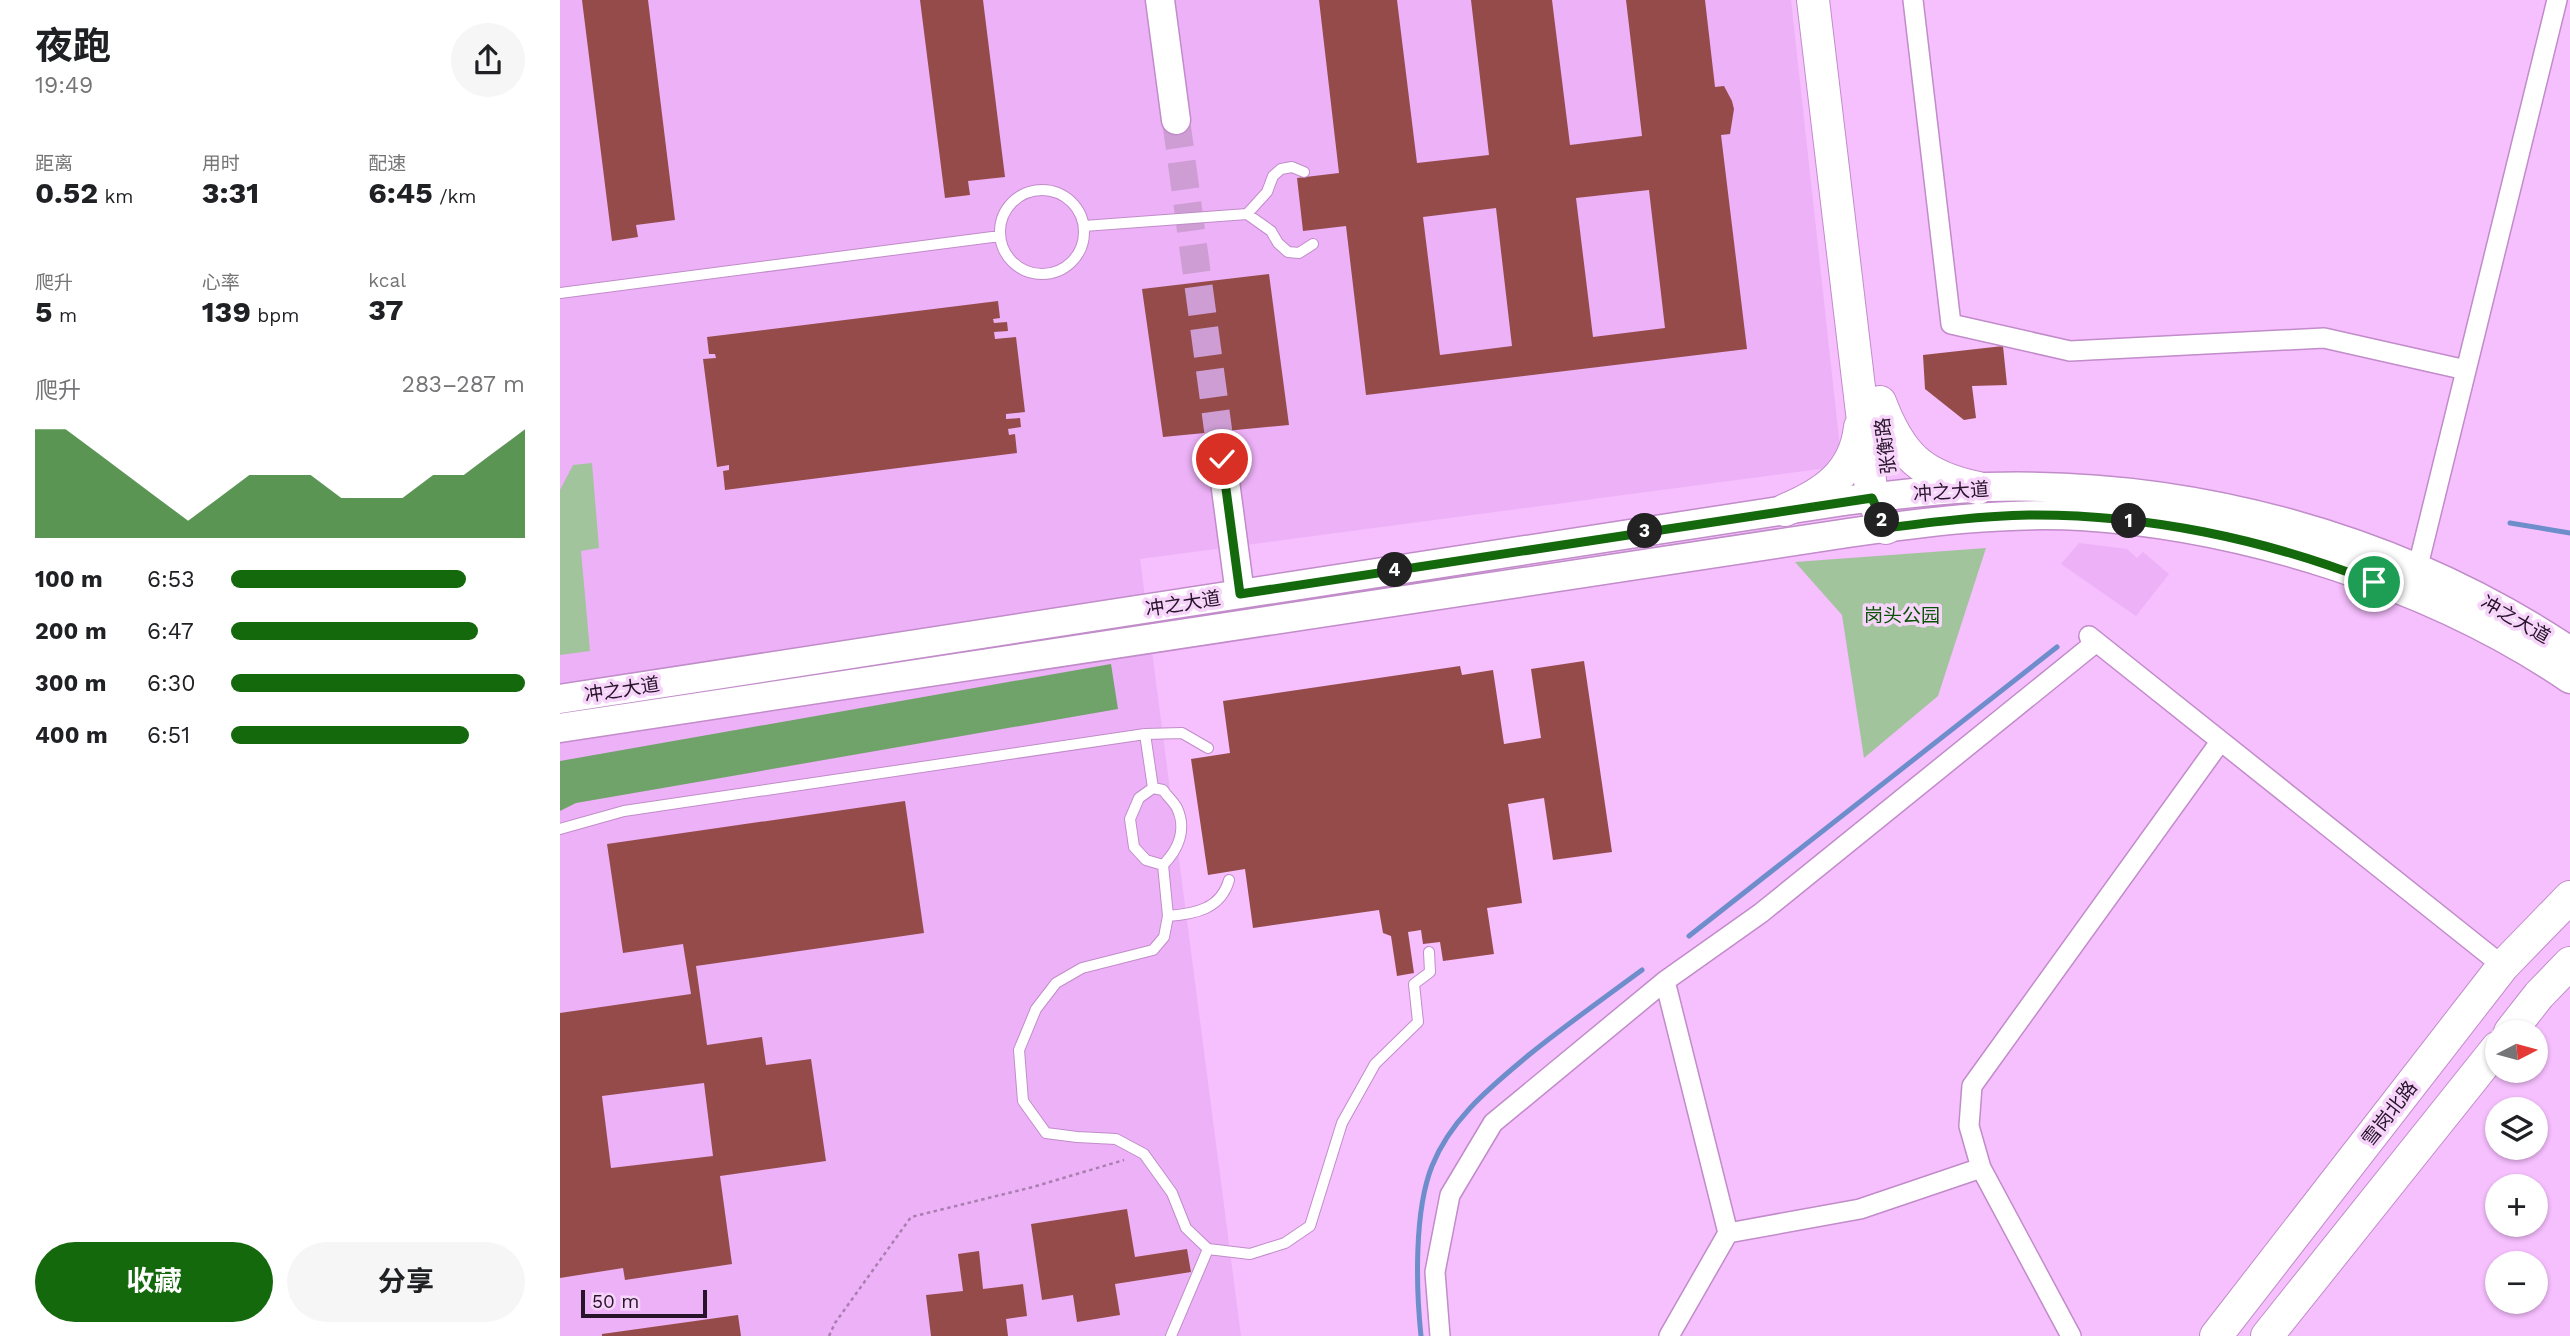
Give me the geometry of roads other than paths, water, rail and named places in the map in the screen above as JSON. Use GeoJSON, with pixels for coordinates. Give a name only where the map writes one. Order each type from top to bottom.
{"type":"FeatureCollection","features":[{"type":"Feature","properties":{"kind":"main road"},"geometry":{"type":"LineString","coordinates":[[1160,0],[1176,120]]}},
{"type":"Feature","properties":{"kind":"main road","name":"张衡路"},"geometry":{"type":"LineString","coordinates":[[1813,0],[1871,403]]}},
{"type":"Feature","properties":{"kind":"main road","name":"张衡路"},"geometry":{"type":"LineString","coordinates":[[1833,0],[1871,403],[1886,528]]}},
{"type":"Feature","properties":{"kind":"main road"},"geometry":{"type":"LineString","coordinates":[[1871,403],[1905,452],[1921,466],[1956,484],[1978,488]]}},
{"type":"Feature","properties":{"kind":"main road"},"geometry":{"type":"LineString","coordinates":[[1785,510],[1810,500],[1843,474],[1855,453],[1871,403]]}},
{"type":"Feature","properties":{"kind":"main road"},"geometry":{"type":"LineString","coordinates":[[1222,459],[1240,594]]}},
{"type":"Feature","properties":{"kind":"main road","name":"冲之大道"},"geometry":{"type":"LineString","coordinates":[[560,699],[1785,510],[1882,496],[1978,488],[2105,490],[2167,497],[2218,506],[2325,534],[2417,569],[2470,593],[2570,651]]}},
{"type":"Feature","properties":{"kind":"main road","name":"冲之大道"},"geometry":{"type":"LineString","coordinates":[[560,728],[1886,528],[1981,517],[2080,516],[2182,528],[2300,556],[2416,597],[2474,622],[2570,679]]}},
{"type":"Feature","properties":{"kind":"main road","name":"雪岗北路"},"geometry":{"type":"LineString","coordinates":[[2216,1336],[2503,966],[2570,897]]}},
{"type":"Feature","properties":{"kind":"main road"},"geometry":{"type":"LineString","coordinates":[[2519,1020],[2570,963]]}},
{"type":"Feature","properties":{"kind":"main road"},"geometry":{"type":"LineString","coordinates":[[2267,1336],[2485,1063]]}},
{"type":"Feature","properties":{"kind":"street"},"geometry":{"type":"LineString","coordinates":[[1913,0],[1951,324],[2070,351],[2324,338],[2466,370]]}},
{"type":"Feature","properties":{"kind":"street"},"geometry":{"type":"LineString","coordinates":[[2417,569],[2557,0]]}},
{"type":"Feature","properties":{"kind":"street"},"geometry":{"type":"LineString","coordinates":[[1440,1336],[1435,1272],[1450,1195],[1493,1123],[1665,981],[1761,913],[2092,639],[2503,966]]}},
{"type":"Feature","properties":{"kind":"street"},"geometry":{"type":"LineString","coordinates":[[2071,1336],[1981,1168],[1969,1126],[1972,1086],[2220,742]]}},
{"type":"Feature","properties":{"kind":"street"},"geometry":{"type":"LineString","coordinates":[[1665,981],[1728,1233],[1669,1336]]}},
{"type":"Feature","properties":{"kind":"street"},"geometry":{"type":"LineString","coordinates":[[1728,1233],[1860,1209],[1981,1168]]}},
{"type":"Feature","properties":{"kind":"lane"},"geometry":{"type":"LineString","coordinates":[[1247,214],[1267,192],[1273,176],[1280,169],[1292,167],[1304,172]]}},
{"type":"Feature","properties":{"kind":"lane"},"geometry":{"type":"LineString","coordinates":[[1041,189],[1057,191],[1070,199],[1084,226],[1083,242],[1075,259],[1061,270],[1043,275],[1025,271],[1010,260],[1000,236],[1003,214],[1012,201],[1025,192],[1041,189]]}},
{"type":"Feature","properties":{"kind":"lane"},"geometry":{"type":"LineString","coordinates":[[1084,226],[1247,214],[1271,231],[1278,243],[1288,251],[1299,253],[1313,244]]}},
{"type":"Feature","properties":{"kind":"lane"},"geometry":{"type":"LineString","coordinates":[[560,293],[1000,236]]}},
{"type":"Feature","properties":{"kind":"lane"},"geometry":{"type":"LineString","coordinates":[[560,829],[624,811],[1145,734],[1182,733],[1208,748]]}},
{"type":"Feature","properties":{"kind":"lane"},"geometry":{"type":"LineString","coordinates":[[1145,734],[1153,788]]}},
{"type":"Feature","properties":{"kind":"lane"},"geometry":{"type":"LineString","coordinates":[[1153,788],[1163,790],[1177,809],[1180,828],[1181,837],[1172,856],[1163,865],[1146,860],[1134,846],[1130,819],[1139,798],[1153,788]]}},
{"type":"Feature","properties":{"kind":"lane"},"geometry":{"type":"LineString","coordinates":[[1163,865],[1168,916],[1164,937],[1153,950],[1082,968],[1056,983],[1036,1009],[1019,1049],[1023,1101],[1046,1133],[1116,1139],[1144,1154],[1172,1193],[1186,1227],[1208,1249],[1250,1254],[1285,1243],[1310,1226],[1342,1123],[1375,1064],[1418,1022],[1414,984],[1430,972],[1429,953]]}},
{"type":"Feature","properties":{"kind":"lane"},"geometry":{"type":"LineString","coordinates":[[1168,916],[1196,914],[1214,905],[1226,891],[1229,880]]}},
{"type":"Feature","properties":{"kind":"lane"},"geometry":{"type":"LineString","coordinates":[[1171,1336],[1208,1249]]}},
{"type":"Feature","properties":{"kind":"waterway"},"geometry":{"type":"LineString","coordinates":[[2510,523],[2570,533]]}},
{"type":"Feature","properties":{"kind":"waterway"},"geometry":{"type":"LineString","coordinates":[[1689,936],[2057,647]]}},
{"type":"Feature","properties":{"kind":"waterway"},"geometry":{"type":"LineString","coordinates":[[1421,1336],[1418,1296],[1419,1227],[1426,1184],[1440,1149],[1461,1118],[1501,1078],[1642,970]]}},
{"type":"Feature","properties":{"kind":"tunnel"},"geometry":{"type":"LineString","coordinates":[[1176,120],[1222,459]]}},
{"type":"Feature","properties":{"kind":"park label","name":"岗头公园"},"geometry":{"type":"Point","coordinates":[1902,615]}}]}
